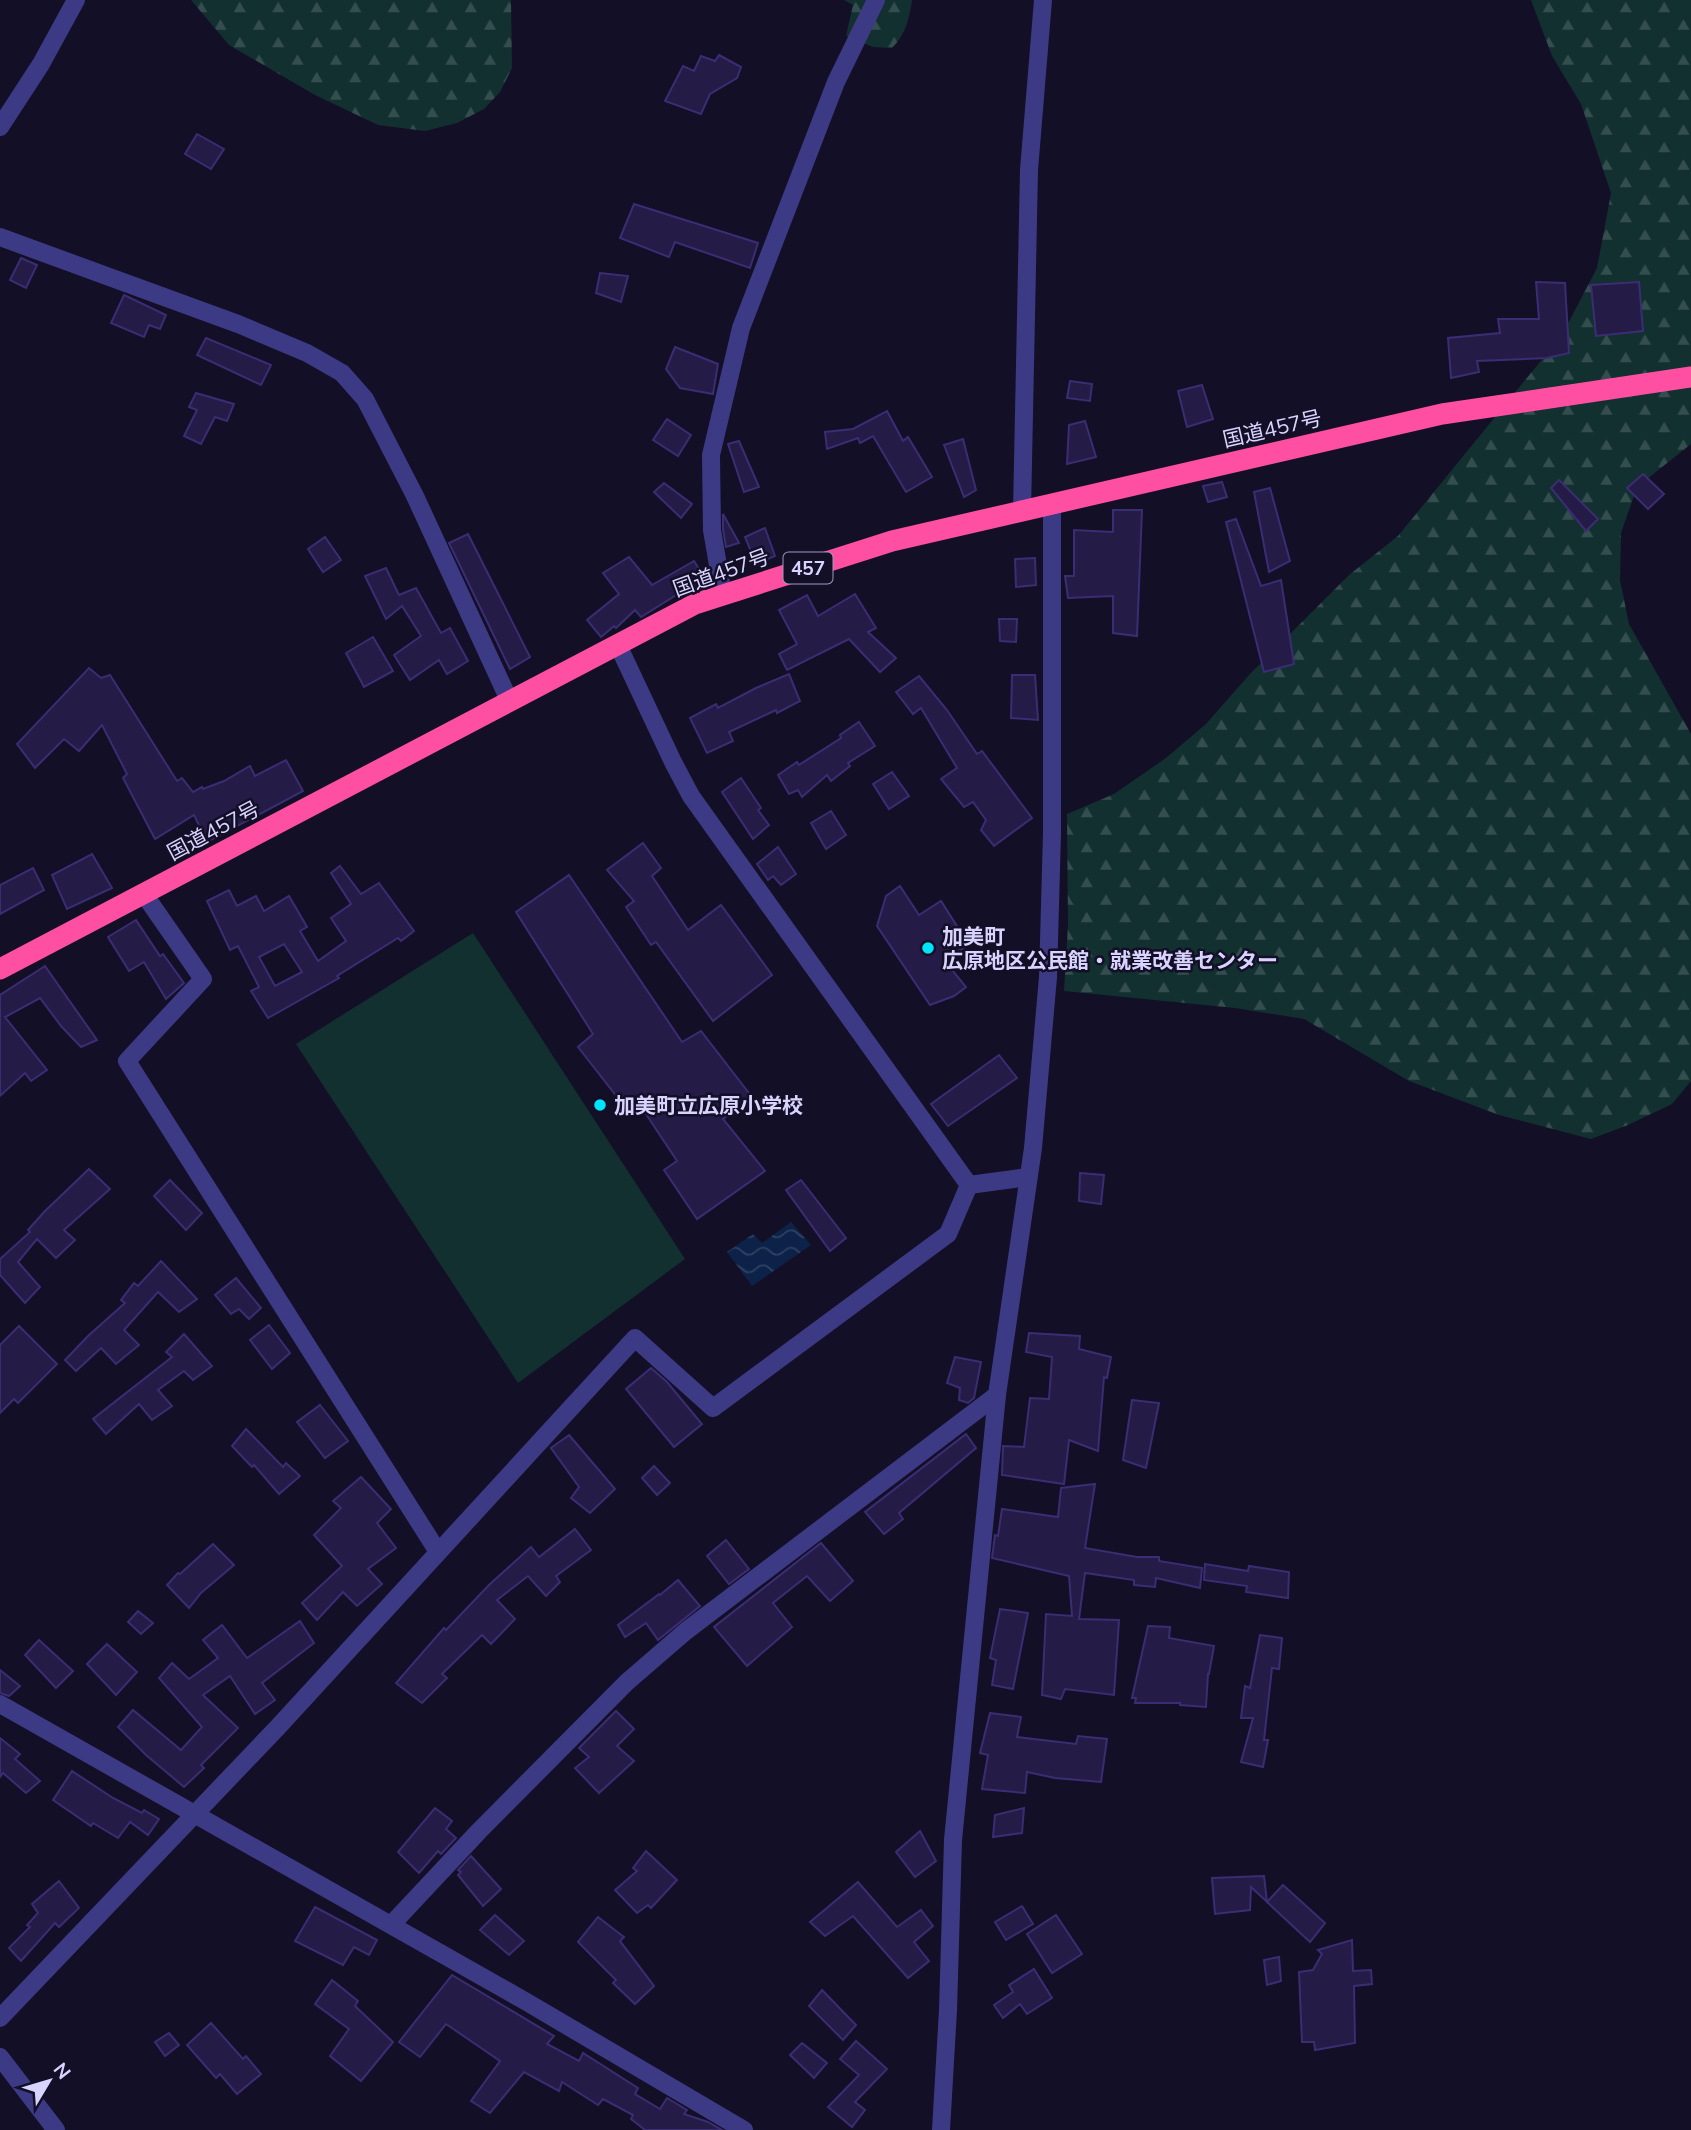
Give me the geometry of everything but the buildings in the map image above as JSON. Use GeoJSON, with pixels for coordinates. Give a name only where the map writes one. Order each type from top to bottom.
{"type":"FeatureCollection","features":[{"type":"Feature","properties":{"kind":"highway","name":"国道457号"},"geometry":{"type":"LineString","coordinates":[[0,969],[509,700],[695,604],[723,594],[892,541],[1442,414],[1691,377]]}},
{"type":"Feature","properties":{"kind":"street"},"geometry":{"type":"LineString","coordinates":[[0,127],[41,64],[76,0]]}},
{"type":"Feature","properties":{"kind":"street"},"geometry":{"type":"LineString","coordinates":[[723,594],[712,530],[711,455],[741,328],[836,82],[876,0]]}},
{"type":"Feature","properties":{"kind":"street"},"geometry":{"type":"LineString","coordinates":[[1022,511],[1029,170],[1043,0]]}},
{"type":"Feature","properties":{"kind":"street"},"geometry":{"type":"LineString","coordinates":[[0,237],[238,324],[307,353],[342,373],[365,399],[402,471],[509,700]]}},
{"type":"Feature","properties":{"kind":"street"},"geometry":{"type":"LineString","coordinates":[[941,2130],[953,1840],[997,1395],[1033,1148],[1048,977],[1052,819],[1052,504]]}},
{"type":"Feature","properties":{"kind":"street"},"geometry":{"type":"LineString","coordinates":[[618,645],[691,796],[969,1185]]}},
{"type":"Feature","properties":{"kind":"street"},"geometry":{"type":"LineString","coordinates":[[144,894],[203,979],[127,1061],[438,1552]]}},
{"type":"Feature","properties":{"kind":"street"},"geometry":{"type":"LineString","coordinates":[[969,1185],[1028,1177]]}},
{"type":"Feature","properties":{"kind":"street"},"geometry":{"type":"LineString","coordinates":[[0,2018],[278,1727],[635,1338],[713,1408],[948,1234],[969,1185]]}},
{"type":"Feature","properties":{"kind":"street"},"geometry":{"type":"LineString","coordinates":[[391,1925],[479,1831],[628,1682],[686,1631],[997,1395]]}},
{"type":"Feature","properties":{"kind":"street"},"geometry":{"type":"LineString","coordinates":[[0,1704],[525,2001],[744,2130]]}},
{"type":"Feature","properties":{"kind":"street"},"geometry":{"type":"LineString","coordinates":[[0,2057],[56,2130]]}},
{"type":"Feature","properties":{"kind":"green space"},"geometry":{"type":"Polygon","coordinates":[[[191,0],[511,0],[512,68],[500,92],[484,109],[457,123],[425,131],[378,125],[315,95],[229,45],[191,0]]]}},
{"type":"Feature","properties":{"kind":"green space"},"geometry":{"type":"Polygon","coordinates":[[[844,0],[912,0],[906,26],[892,48],[873,47],[846,36],[853,5],[844,0]]]}},
{"type":"Feature","properties":{"kind":"green space"},"geometry":{"type":"Polygon","coordinates":[[[1531,0],[1691,0],[1691,444],[1637,487],[1621,533],[1620,580],[1629,624],[1691,734],[1691,1081],[1672,1104],[1591,1139],[1499,1115],[1409,1081],[1304,1019],[1235,1008],[1064,991],[1068,925],[1067,814],[1114,794],[1166,758],[1206,724],[1249,675],[1349,575],[1398,536],[1562,335],[1597,268],[1611,193],[1581,104],[1552,56],[1531,0]]]}},
{"type":"Feature","properties":{"kind":"green space"},"geometry":{"type":"Polygon","coordinates":[[[473,933],[685,1259],[518,1383],[296,1044],[473,933]]]}},
{"type":"Feature","properties":{"kind":"water"},"geometry":{"type":"Polygon","coordinates":[[[791,1222],[811,1245],[752,1286],[727,1252],[753,1234],[762,1243],[791,1222]]]}},
{"type":"Feature","properties":{"kind":"place","name":"加美町 広原地区公民館・就業改善センター"},"geometry":{"type":"Point","coordinates":[928,948]}},
{"type":"Feature","properties":{"kind":"place","name":"加美町立広原小学校"},"geometry":{"type":"Point","coordinates":[600,1105]}}]}
